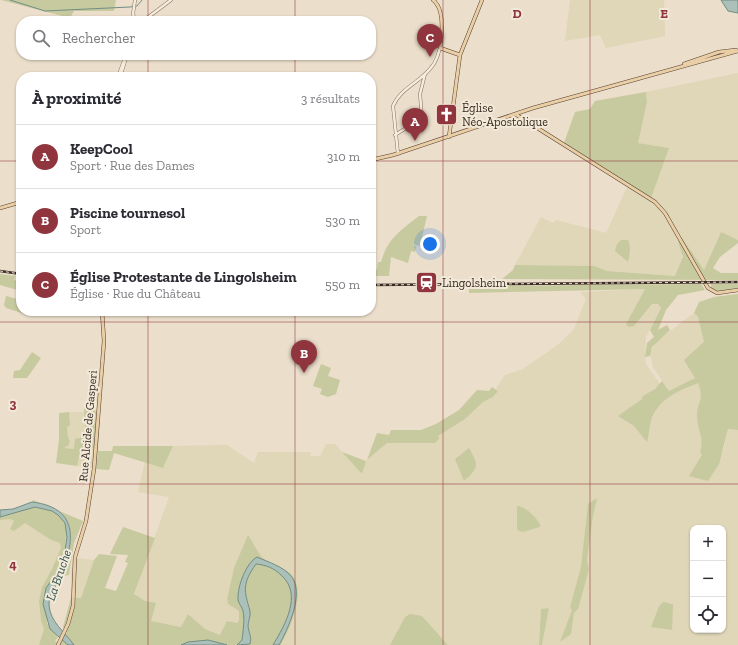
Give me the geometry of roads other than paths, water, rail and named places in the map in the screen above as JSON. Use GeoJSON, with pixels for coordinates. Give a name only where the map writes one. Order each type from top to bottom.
{"type":"FeatureCollection","features":[{"type":"Feature","properties":{"kind":"main road"},"geometry":{"type":"LineString","coordinates":[[433,0],[438,5],[440,17],[440,47],[460,54]]}},
{"type":"Feature","properties":{"kind":"main road"},"geometry":{"type":"LineString","coordinates":[[449,136],[460,54],[467,40],[482,0]]}},
{"type":"Feature","properties":{"kind":"main road"},"geometry":{"type":"LineString","coordinates":[[376,159],[398,154],[514,114],[677,68],[713,55],[738,51]]}},
{"type":"Feature","properties":{"kind":"main road"},"geometry":{"type":"LineString","coordinates":[[514,114],[659,206],[709,289],[717,293],[738,290]]}},
{"type":"Feature","properties":{"kind":"main road"},"geometry":{"type":"LineString","coordinates":[[0,208],[16,203]]}},
{"type":"Feature","properties":{"kind":"main road","name":"Rue Alcide de Gasperi"},"geometry":{"type":"LineString","coordinates":[[59,644],[67,628],[74,598],[75,557],[87,518],[95,462],[104,335],[102,316]]}},
{"type":"Feature","properties":{"kind":"street"},"geometry":{"type":"LineString","coordinates":[[133,14],[134,0]]}},
{"type":"Feature","properties":{"kind":"street"},"geometry":{"type":"LineString","coordinates":[[150,16],[171,0]]}},
{"type":"Feature","properties":{"kind":"street"},"geometry":{"type":"LineString","coordinates":[[398,154],[393,116],[393,106],[396,98],[425,74],[434,64],[440,47]]}},
{"type":"Feature","properties":{"kind":"street"},"geometry":{"type":"LineString","coordinates":[[121,72],[125,60]]}},
{"type":"Feature","properties":{"kind":"street"},"geometry":{"type":"LineString","coordinates":[[395,135],[422,118],[420,94],[425,74]]}},
{"type":"Feature","properties":{"kind":"water"},"geometry":{"type":"Polygon","coordinates":[[[721,0],[738,0],[738,13],[728,11],[721,0]]]}},
{"type":"Feature","properties":{"kind":"water","name":"La Bruche"},"geometry":{"type":"Polygon","coordinates":[[[32,502],[48,506],[59,512],[66,520],[70,530],[68,554],[59,580],[51,594],[49,605],[55,622],[74,645],[68,645],[50,629],[43,604],[46,588],[63,564],[67,537],[65,523],[52,511],[35,507],[0,517],[0,510],[13,509],[32,502]]]}},
{"type":"Feature","properties":{"kind":"water"},"geometry":{"type":"Polygon","coordinates":[[[257,557],[283,569],[290,575],[296,590],[296,600],[291,620],[279,645],[273,645],[287,619],[290,610],[291,591],[287,583],[276,570],[256,564],[246,582],[246,598],[250,613],[248,626],[251,642],[250,644],[237,645],[242,640],[244,622],[244,614],[238,600],[239,589],[249,564],[257,557]]]}},
{"type":"Feature","properties":{"kind":"water"},"geometry":{"type":"Polygon","coordinates":[[[208,640],[227,645],[181,645],[188,642],[208,640]]]}},
{"type":"Feature","properties":{"kind":"waterway"},"geometry":{"type":"LineString","coordinates":[[10,0],[45,11],[130,7],[137,6],[142,0]]}},
{"type":"Feature","properties":{"kind":"railway"},"geometry":{"type":"LineString","coordinates":[[0,271],[16,273]]}},
{"type":"Feature","properties":{"kind":"railway"},"geometry":{"type":"LineString","coordinates":[[376,285],[738,282]]}},
{"type":"Feature","properties":{"kind":"place","name":"Église Protestante de Lingolsheim"},"geometry":{"type":"Point","coordinates":[430,57]}},
{"type":"Feature","properties":{"kind":"place","name":"Église Néo-Apostolique"},"geometry":{"type":"Point","coordinates":[447,115]}},
{"type":"Feature","properties":{"kind":"place","name":"KeepCool"},"geometry":{"type":"Point","coordinates":[415,141]}},
{"type":"Feature","properties":{"kind":"place","name":"Lingolsheim"},"geometry":{"type":"Point","coordinates":[426,283]}},
{"type":"Feature","properties":{"kind":"place","name":"Piscine tournesol"},"geometry":{"type":"Point","coordinates":[304,373]}}]}
